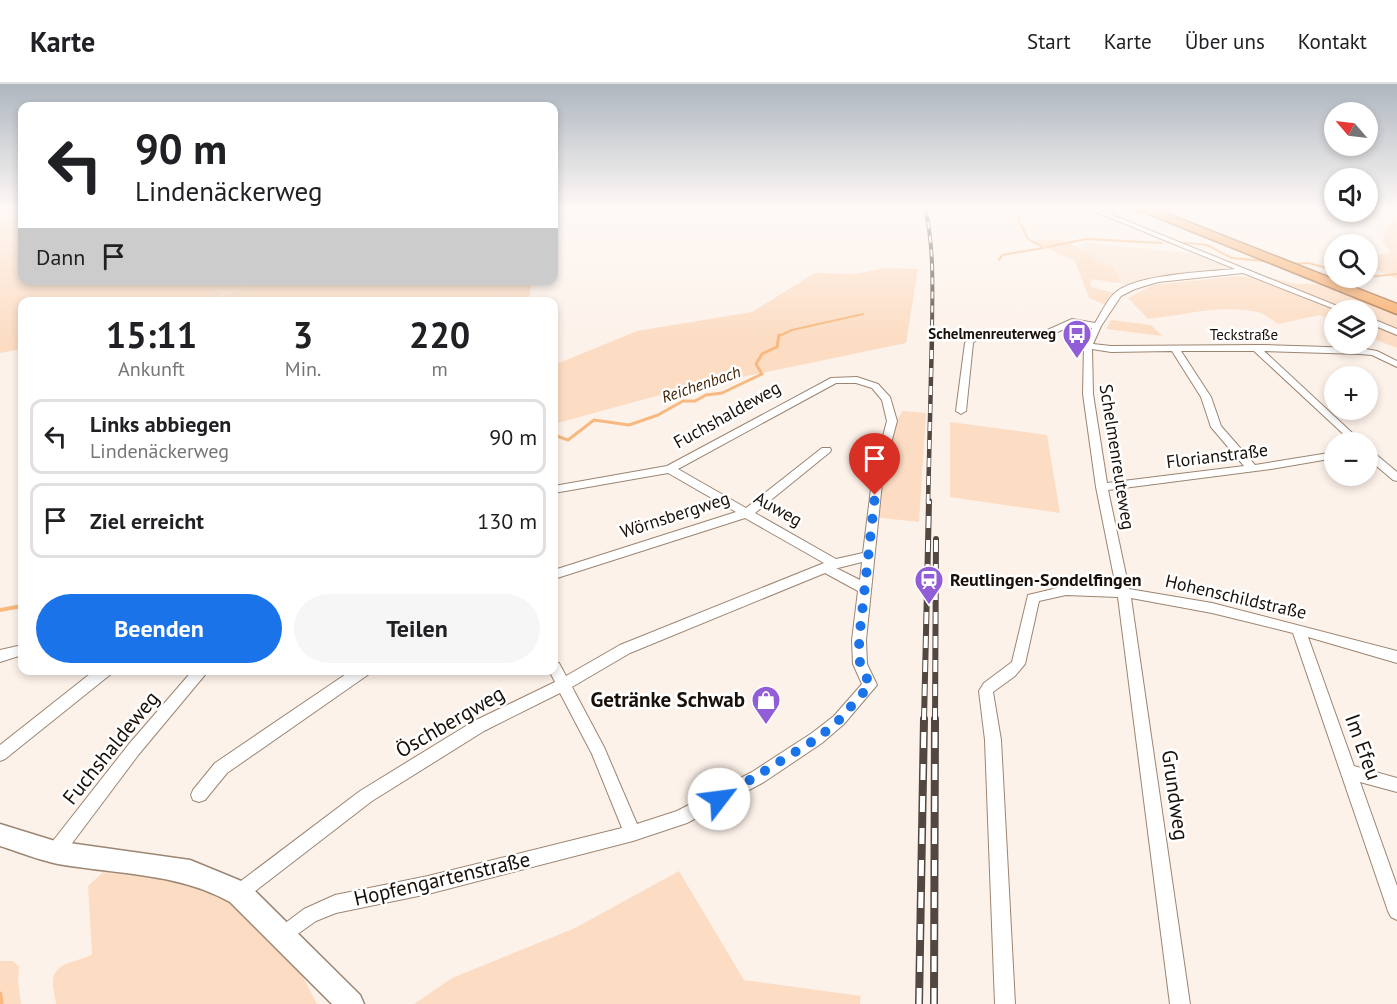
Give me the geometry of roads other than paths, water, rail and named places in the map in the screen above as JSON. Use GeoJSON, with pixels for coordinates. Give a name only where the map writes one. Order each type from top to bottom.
{"type":"FeatureCollection","features":[{"type":"Feature","properties":{"kind":"highway"},"geometry":{"type":"LineString","coordinates":[[1263,251],[1324,275]]}},
{"type":"Feature","properties":{"kind":"highway"},"geometry":{"type":"LineString","coordinates":[[1355,288],[1397,309]]}},
{"type":"Feature","properties":{"kind":"highway"},"geometry":{"type":"LineString","coordinates":[[1358,288],[1397,303]]}},
{"type":"Feature","properties":{"kind":"street"},"geometry":{"type":"LineString","coordinates":[[1193,251],[1324,303]]}},
{"type":"Feature","properties":{"kind":"street","name":"Schelmenreuteweg"},"geometry":{"type":"LineString","coordinates":[[1124,593],[1102,487],[1088,394],[1088,346],[1096,326],[1118,294],[1157,280],[1241,271]]}},
{"type":"Feature","properties":{"kind":"street"},"geometry":{"type":"LineString","coordinates":[[962,411],[969,343],[975,336],[1044,335],[1072,322],[1096,326]]}},
{"type":"Feature","properties":{"kind":"street"},"geometry":{"type":"LineString","coordinates":[[1378,324],[1397,332]]}},
{"type":"Feature","properties":{"kind":"street","name":"Teckstraße"},"geometry":{"type":"LineString","coordinates":[[1088,346],[1360,351],[1374,353],[1397,364]]}},
{"type":"Feature","properties":{"kind":"street"},"geometry":{"type":"LineString","coordinates":[[1256,348],[1345,432]]}},
{"type":"Feature","properties":{"kind":"street"},"geometry":{"type":"LineString","coordinates":[[1175,349],[1206,397],[1216,427],[1251,467]]}},
{"type":"Feature","properties":{"kind":"street","name":"Fuchshaldeweg"},"geometry":{"type":"LineString","coordinates":[[558,488],[670,469],[834,380],[857,380],[875,386],[887,399],[892,422],[878,473],[868,556]]}},
{"type":"Feature","properties":{"kind":"street","name":"Wörnsbergweg"},"geometry":{"type":"LineString","coordinates":[[558,573],[747,513],[826,450]]}},
{"type":"Feature","properties":{"kind":"street","name":"Florianstraße"},"geometry":{"type":"LineString","coordinates":[[1102,487],[1324,457]]}},
{"type":"Feature","properties":{"kind":"street"},"geometry":{"type":"LineString","coordinates":[[1378,462],[1397,478]]}},
{"type":"Feature","properties":{"kind":"street","name":"Auweg"},"geometry":{"type":"LineString","coordinates":[[670,469],[747,513],[864,588]]}},
{"type":"Feature","properties":{"kind":"street"},"geometry":{"type":"LineString","coordinates":[[864,588],[868,556]]}},
{"type":"Feature","properties":{"kind":"street","name":"Öschbergweg"},"geometry":{"type":"LineString","coordinates":[[239,893],[366,796],[479,726],[563,685],[625,650],[831,566],[868,556]]}},
{"type":"Feature","properties":{"kind":"street","name":"Hopfengartenstraße"},"geometry":{"type":"LineString","coordinates":[[282,936],[310,915],[335,904],[428,885],[633,833],[681,818],[758,777],[818,738],[839,720],[870,685],[860,664],[859,640],[864,588]]}},
{"type":"Feature","properties":{"kind":"street","name":"Hohenschildstraße"},"geometry":{"type":"LineString","coordinates":[[1005,1004],[993,740],[986,691],[990,684],[1012,673],[1018,664],[1033,598],[1047,591],[1124,593],[1201,606],[1397,657]]}},
{"type":"Feature","properties":{"kind":"street","name":"Grundweg"},"geometry":{"type":"LineString","coordinates":[[1124,593],[1180,1004]]}},
{"type":"Feature","properties":{"kind":"street","name":"Im Efeu"},"geometry":{"type":"LineString","coordinates":[[1299,632],[1397,911]]}},
{"type":"Feature","properties":{"kind":"street"},"geometry":{"type":"LineString","coordinates":[[0,656],[18,651]]}},
{"type":"Feature","properties":{"kind":"street"},"geometry":{"type":"LineString","coordinates":[[0,754],[100,675]]}},
{"type":"Feature","properties":{"kind":"street","name":"Fuchshaldeweg"},"geometry":{"type":"LineString","coordinates":[[55,852],[134,748],[198,675]]}},
{"type":"Feature","properties":{"kind":"street"},"geometry":{"type":"LineString","coordinates":[[199,795],[221,768],[357,675]]}},
{"type":"Feature","properties":{"kind":"street"},"geometry":{"type":"LineString","coordinates":[[558,675],[598,752],[633,833]]}},
{"type":"Feature","properties":{"kind":"street"},"geometry":{"type":"LineString","coordinates":[[1348,772],[1397,785]]}},
{"type":"Feature","properties":{"kind":"street"},"geometry":{"type":"LineString","coordinates":[[0,835],[55,852],[190,872],[239,893],[351,1004]]}},
{"type":"Feature","properties":{"kind":"waterway","name":"Reichenbach"},"geometry":{"type":"LineString","coordinates":[[999,260],[1002,255],[1026,251]]}},
{"type":"Feature","properties":{"kind":"waterway","name":"Reichenbach"},"geometry":{"type":"LineString","coordinates":[[1218,251],[1232,258],[1274,262]]}},
{"type":"Feature","properties":{"kind":"waterway","name":"Reichenbach"},"geometry":{"type":"LineString","coordinates":[[1290,264],[1308,263],[1324,267]]}},
{"type":"Feature","properties":{"kind":"waterway","name":"Reichenbach"},"geometry":{"type":"LineString","coordinates":[[1378,276],[1397,274]]}},
{"type":"Feature","properties":{"kind":"waterway","name":"Reichenbach"},"geometry":{"type":"LineString","coordinates":[[779,336],[792,330],[863,314]]}},
{"type":"Feature","properties":{"kind":"waterway","name":"Reichenbach"},"geometry":{"type":"LineString","coordinates":[[558,436],[568,440],[594,420],[629,425],[658,415],[683,401],[695,401],[706,395],[722,393],[762,374],[756,364],[762,354],[777,347],[779,335]]}},
{"type":"Feature","properties":{"kind":"waterway","name":"Reichenbach"},"geometry":{"type":"LineString","coordinates":[[0,610],[18,607]]}},
{"type":"Feature","properties":{"kind":"waterway"},"geometry":{"type":"LineString","coordinates":[[0,994],[1,1004]]}},
{"type":"Feature","properties":{"kind":"railway"},"geometry":{"type":"LineString","coordinates":[[931,251],[932,335]]}},
{"type":"Feature","properties":{"kind":"railway"},"geometry":{"type":"LineString","coordinates":[[928,503],[932,335]]}},
{"type":"Feature","properties":{"kind":"railway"},"geometry":{"type":"LineString","coordinates":[[924,720],[929,501]]}},
{"type":"Feature","properties":{"kind":"railway"},"geometry":{"type":"LineString","coordinates":[[935,720],[936,539]]}},
{"type":"Feature","properties":{"kind":"railway"},"geometry":{"type":"LineString","coordinates":[[919,1004],[924,719]]}},
{"type":"Feature","properties":{"kind":"railway"},"geometry":{"type":"LineString","coordinates":[[934,1004],[935,719]]}},
{"type":"Feature","properties":{"kind":"place","name":"Schelmenreuterweg"},"geometry":{"type":"Point","coordinates":[1077,360]}},
{"type":"Feature","properties":{"kind":"place","name":"Reutlingen-Sondelfingen"},"geometry":{"type":"Point","coordinates":[929,606]}},
{"type":"Feature","properties":{"kind":"place","name":"Getränke Schwab"},"geometry":{"type":"Point","coordinates":[766,726]}}]}
